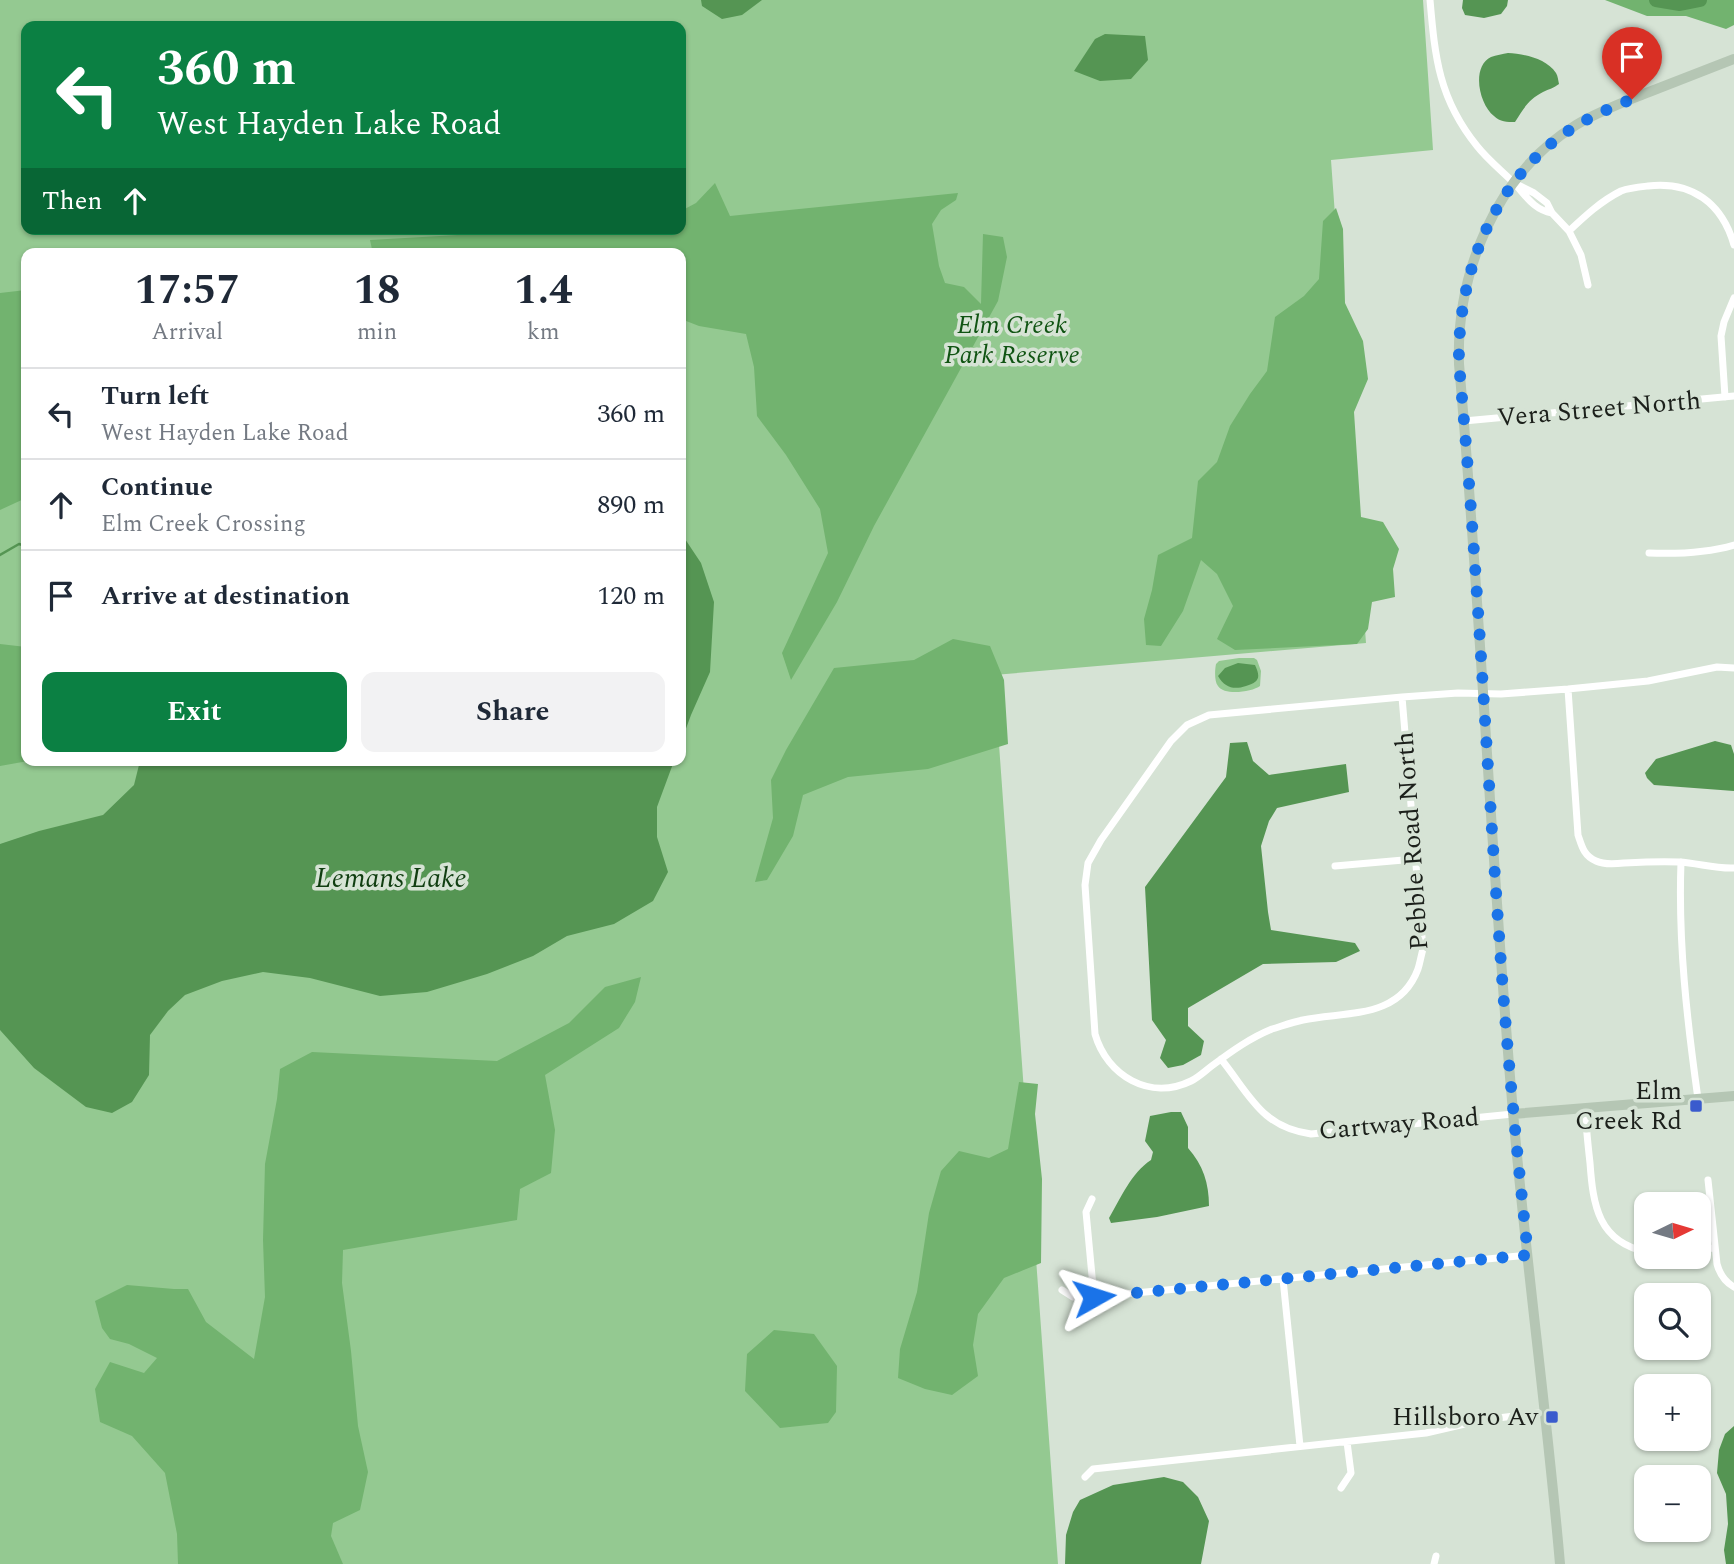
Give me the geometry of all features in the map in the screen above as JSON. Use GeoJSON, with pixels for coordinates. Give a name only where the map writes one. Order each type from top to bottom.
{"type":"FeatureCollection","features":[{"type":"Feature","properties":{"kind":"main road"},"geometry":{"type":"LineString","coordinates":[[1560,1564],[1513,1114],[1458,351],[1460,324],[1471,267],[1482,239],[1514,183],[1544,149],[1586,119],[1734,59]]}},
{"type":"Feature","properties":{"kind":"main road","name":"Cartway Road"},"geometry":{"type":"LineString","coordinates":[[1513,1114],[1734,1096]]}},
{"type":"Feature","properties":{"kind":"street"},"geometry":{"type":"LineString","coordinates":[[1430,0],[1436,60],[1452,106],[1478,147],[1529,201],[1543,212],[1552,213],[1569,231],[1581,255],[1588,285]]}},
{"type":"Feature","properties":{"kind":"street"},"geometry":{"type":"LineString","coordinates":[[1569,231],[1597,205],[1625,190],[1663,185],[1695,193],[1709,202],[1729,228],[1734,245]]}},
{"type":"Feature","properties":{"kind":"street"},"geometry":{"type":"LineString","coordinates":[[1730,397],[1721,336],[1734,298]]}},
{"type":"Feature","properties":{"kind":"street","name":"Vera Street North"},"geometry":{"type":"LineString","coordinates":[[1464,421],[1730,397]]}},
{"type":"Feature","properties":{"kind":"street"},"geometry":{"type":"LineString","coordinates":[[1649,553],[1673,554],[1734,545]]}},
{"type":"Feature","properties":{"kind":"street","name":"Pebble Road North"},"geometry":{"type":"LineString","coordinates":[[1402,697],[1423,949],[1417,971],[1404,991],[1384,1007],[1375,1010],[1302,1020],[1273,1029],[1248,1041],[1192,1080],[1170,1087],[1146,1086],[1126,1078],[1105,1058],[1097,1041],[1093,1017],[1085,885],[1088,863],[1101,840],[1171,741],[1187,725],[1209,715],[1402,697],[1568,689],[1648,681],[1717,667],[1734,668]]}},
{"type":"Feature","properties":{"kind":"street"},"geometry":{"type":"LineString","coordinates":[[1568,689],[1578,835],[1583,851],[1599,862],[1614,864],[1653,861],[1681,862],[1719,869],[1734,868]]}},
{"type":"Feature","properties":{"kind":"street"},"geometry":{"type":"LineString","coordinates":[[1335,866],[1415,859]]}},
{"type":"Feature","properties":{"kind":"street"},"geometry":{"type":"LineString","coordinates":[[1681,862],[1679,901],[1686,1008],[1698,1099]]}},
{"type":"Feature","properties":{"kind":"street","name":"Cartway Road"},"geometry":{"type":"LineString","coordinates":[[1221,1059],[1257,1108],[1271,1120],[1297,1132],[1311,1134],[1513,1114]]}},
{"type":"Feature","properties":{"kind":"street"},"geometry":{"type":"LineString","coordinates":[[1585,1108],[1595,1207],[1601,1221],[1611,1233],[1634,1248]]}},
{"type":"Feature","properties":{"kind":"street"},"geometry":{"type":"LineString","coordinates":[[1709,1180],[1719,1273],[1734,1287]]}},
{"type":"Feature","properties":{"kind":"street"},"geometry":{"type":"LineString","coordinates":[[1092,1199],[1086,1212],[1094,1297]]}},
{"type":"Feature","properties":{"kind":"street"},"geometry":{"type":"LineString","coordinates":[[1062,1290],[1073,1297],[1094,1297],[1528,1255]]}},
{"type":"Feature","properties":{"kind":"street"},"geometry":{"type":"LineString","coordinates":[[1283,1279],[1300,1446]]}},
{"type":"Feature","properties":{"kind":"street"},"geometry":{"type":"LineString","coordinates":[[1085,1477],[1093,1468],[1426,1433],[1482,1420],[1546,1412]]}},
{"type":"Feature","properties":{"kind":"street"},"geometry":{"type":"LineString","coordinates":[[1341,1488],[1351,1474],[1348,1442]]}},
{"type":"Feature","properties":{"kind":"green space","name":"Elm Creek Park Reserve"},"geometry":{"type":"Polygon","coordinates":[[[0,0],[1423,0],[1433,150],[1331,160],[1366,643],[994,675],[1058,1564],[0,1564],[0,0]]]}},
{"type":"Feature","properties":{"kind":"green space"},"geometry":{"type":"Polygon","coordinates":[[[1239,658],[1257,660],[1261,671],[1260,686],[1238,692],[1221,689],[1216,681],[1216,664],[1219,661],[1239,658]]]}},
{"type":"Feature","properties":{"kind":"shaded area"},"geometry":{"type":"Polygon","coordinates":[[[1605,0],[1734,0],[1734,25],[1726,29],[1686,16],[1647,16],[1605,0]]]}},
{"type":"Feature","properties":{"kind":"shaded area"},"geometry":{"type":"Polygon","coordinates":[[[715,183],[730,216],[958,193],[956,200],[941,210],[932,224],[939,266],[945,283],[964,287],[981,304],[983,234],[1003,237],[1007,257],[998,301],[874,526],[837,602],[791,680],[782,653],[828,553],[820,509],[786,455],[757,416],[754,367],[746,334],[699,326],[686,321],[686,248],[372,248],[370,240],[458,235],[686,235],[686,208],[696,203],[715,183]]]}},
{"type":"Feature","properties":{"kind":"shaded area"},"geometry":{"type":"Polygon","coordinates":[[[1336,208],[1343,229],[1345,303],[1363,341],[1368,379],[1354,412],[1361,517],[1383,522],[1399,549],[1393,569],[1395,597],[1372,602],[1368,629],[1357,644],[1235,650],[1217,639],[1233,606],[1217,574],[1201,560],[1183,611],[1161,646],[1146,645],[1144,619],[1158,555],[1192,538],[1198,481],[1217,462],[1230,426],[1267,371],[1275,317],[1304,296],[1319,279],[1323,221],[1336,208]]]}},
{"type":"Feature","properties":{"kind":"shaded area"},"geometry":{"type":"Polygon","coordinates":[[[21,291],[21,500],[0,510],[0,293],[21,291]]]}},
{"type":"Feature","properties":{"kind":"shaded area"},"geometry":{"type":"Polygon","coordinates":[[[953,639],[990,646],[1004,680],[1008,744],[928,769],[848,777],[803,795],[793,836],[767,880],[755,882],[773,818],[771,780],[834,668],[914,660],[953,639]]]}},
{"type":"Feature","properties":{"kind":"shaded area"},"geometry":{"type":"Polygon","coordinates":[[[0,644],[21,646],[21,762],[0,766],[0,644]]]}},
{"type":"Feature","properties":{"kind":"shaded area"},"geometry":{"type":"Polygon","coordinates":[[[641,977],[635,1002],[619,1028],[545,1075],[555,1130],[551,1173],[520,1189],[517,1220],[343,1250],[342,1283],[358,1426],[368,1472],[360,1510],[333,1523],[331,1536],[343,1564],[178,1564],[177,1534],[165,1473],[132,1436],[100,1422],[95,1389],[110,1362],[144,1373],[157,1358],[129,1344],[110,1339],[102,1328],[95,1301],[127,1285],[188,1289],[206,1322],[254,1359],[265,1297],[265,1164],[280,1069],[312,1052],[497,1061],[569,1023],[605,987],[641,977]]]}},
{"type":"Feature","properties":{"kind":"shaded area"},"geometry":{"type":"Polygon","coordinates":[[[1019,1082],[1038,1084],[1035,1114],[1042,1179],[1041,1263],[1004,1278],[978,1314],[973,1345],[978,1376],[952,1395],[925,1389],[898,1378],[900,1349],[917,1292],[929,1213],[941,1171],[959,1151],[989,1158],[1008,1149],[1019,1082]]]}},
{"type":"Feature","properties":{"kind":"shaded area"},"geometry":{"type":"Polygon","coordinates":[[[774,1330],[814,1334],[837,1366],[836,1412],[828,1423],[780,1428],[745,1391],[747,1354],[774,1330]]]}},
{"type":"Feature","properties":{"kind":"water"},"geometry":{"type":"Polygon","coordinates":[[[701,0],[762,0],[742,15],[722,19],[702,6],[701,0]]]}},
{"type":"Feature","properties":{"kind":"water"},"geometry":{"type":"Polygon","coordinates":[[[1463,0],[1508,0],[1501,14],[1484,18],[1465,15],[1463,0]]]}},
{"type":"Feature","properties":{"kind":"water"},"geometry":{"type":"Polygon","coordinates":[[[1105,34],[1145,36],[1148,60],[1131,79],[1100,81],[1074,71],[1095,39],[1105,34]]]}},
{"type":"Feature","properties":{"kind":"water"},"geometry":{"type":"Polygon","coordinates":[[[1508,53],[1540,60],[1556,73],[1559,84],[1534,98],[1515,122],[1501,121],[1494,116],[1484,103],[1479,86],[1481,69],[1485,62],[1491,57],[1508,53]]]}},
{"type":"Feature","properties":{"kind":"water"},"geometry":{"type":"Polygon","coordinates":[[[686,540],[701,563],[714,602],[710,672],[686,728],[686,540]]]}},
{"type":"Feature","properties":{"kind":"water"},"geometry":{"type":"Polygon","coordinates":[[[1238,663],[1255,665],[1258,673],[1256,681],[1238,688],[1224,683],[1218,676],[1225,668],[1238,663]]]}},
{"type":"Feature","properties":{"kind":"water"},"geometry":{"type":"Polygon","coordinates":[[[1715,741],[1731,745],[1734,754],[1734,791],[1654,785],[1647,778],[1645,773],[1656,759],[1715,741]]]}},
{"type":"Feature","properties":{"kind":"water"},"geometry":{"type":"Polygon","coordinates":[[[1247,742],[1253,761],[1269,775],[1346,764],[1349,792],[1277,808],[1269,821],[1261,846],[1271,930],[1355,943],[1360,951],[1336,962],[1263,964],[1188,1008],[1188,1026],[1204,1041],[1201,1055],[1183,1065],[1168,1068],[1160,1058],[1166,1040],[1152,1020],[1145,887],[1226,777],[1230,743],[1247,742]]]}},
{"type":"Feature","properties":{"kind":"water","name":"Lemans Lake"},"geometry":{"type":"Polygon","coordinates":[[[139,766],[672,766],[657,807],[657,837],[668,872],[653,901],[614,924],[567,936],[533,956],[487,974],[427,992],[380,996],[310,978],[263,972],[222,981],[185,995],[168,1011],[150,1035],[149,1075],[132,1102],[112,1113],[86,1107],[34,1068],[0,1030],[0,844],[103,815],[134,785],[139,766]]]}},
{"type":"Feature","properties":{"kind":"water"},"geometry":{"type":"Polygon","coordinates":[[[1181,1112],[1188,1127],[1188,1148],[1204,1175],[1209,1206],[1111,1223],[1109,1218],[1127,1186],[1151,1160],[1153,1152],[1145,1141],[1150,1116],[1181,1112]]]}},
{"type":"Feature","properties":{"kind":"water"},"geometry":{"type":"Polygon","coordinates":[[[1734,1426],[1734,1564],[1726,1564],[1726,1494],[1717,1473],[1719,1450],[1725,1434],[1734,1426]]]}},
{"type":"Feature","properties":{"kind":"water"},"geometry":{"type":"Polygon","coordinates":[[[1164,1477],[1183,1482],[1198,1497],[1209,1521],[1201,1564],[1065,1564],[1066,1535],[1080,1500],[1113,1485],[1164,1477]]]}},
{"type":"Feature","properties":{"kind":"waterway"},"geometry":{"type":"LineString","coordinates":[[1656,0],[1680,4],[1700,0]]}},
{"type":"Feature","properties":{"kind":"waterway"},"geometry":{"type":"LineString","coordinates":[[0,555],[21,545]]}},
{"type":"Feature","properties":{"kind":"place","name":"Elm Creek Rd"},"geometry":{"type":"Point","coordinates":[1696,1106]}},
{"type":"Feature","properties":{"kind":"place","name":"Hillsboro Av"},"geometry":{"type":"Point","coordinates":[1552,1417]}},
{"type":"Feature","properties":{"kind":"route"},"geometry":{"type":"LineString","coordinates":[[1094,1297],[1528,1255],[1500,951],[1459,364],[1460,324],[1471,267],[1482,239],[1514,183],[1544,149],[1575,126],[1632,99]]}}]}
